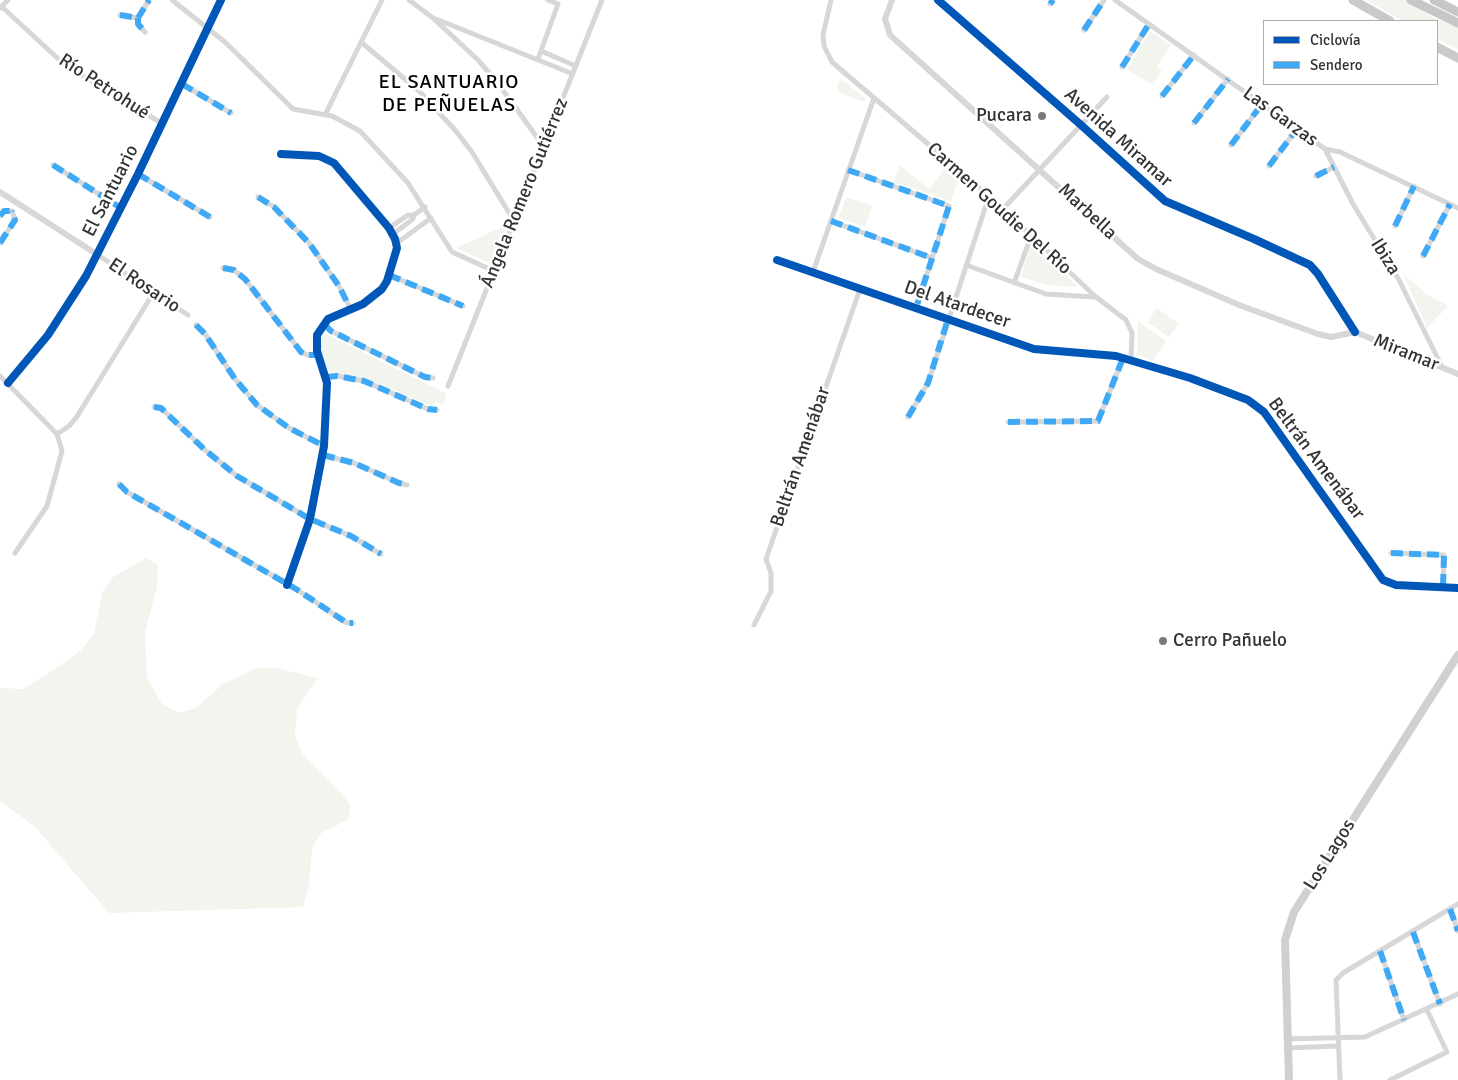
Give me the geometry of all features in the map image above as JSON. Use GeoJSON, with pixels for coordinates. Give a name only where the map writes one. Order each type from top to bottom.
{"type":"FeatureCollection","features":[{"type":"Feature","properties":{"kind":"highway"},"geometry":{"type":"LineString","coordinates":[[1411,0],[1458,23]]}},
{"type":"Feature","properties":{"kind":"highway"},"geometry":{"type":"LineString","coordinates":[[1434,0],[1458,12]]}},
{"type":"Feature","properties":{"kind":"main road"},"geometry":{"type":"LineString","coordinates":[[1353,0],[1388,20]]}},
{"type":"Feature","properties":{"kind":"main road"},"geometry":{"type":"LineString","coordinates":[[1438,48],[1458,58]]}},
{"type":"Feature","properties":{"kind":"main road","name":"Los Lagos"},"geometry":{"type":"LineString","coordinates":[[1288,1080],[1285,940],[1294,912],[1458,655]]}},
{"type":"Feature","properties":{"kind":"street"},"geometry":{"type":"LineString","coordinates":[[1,8],[8,0]]}},
{"type":"Feature","properties":{"kind":"street"},"geometry":{"type":"LineString","coordinates":[[145,32],[138,24],[138,18],[149,0]]}},
{"type":"Feature","properties":{"kind":"street"},"geometry":{"type":"LineString","coordinates":[[172,0],[208,27],[293,109],[346,121],[366,135],[402,175],[425,207],[452,252],[494,271]]}},
{"type":"Feature","properties":{"kind":"street","name":"El Santuario"},"geometry":{"type":"LineString","coordinates":[[8,383],[60,318],[98,254],[163,124],[221,0]]}},
{"type":"Feature","properties":{"kind":"street"},"geometry":{"type":"LineString","coordinates":[[325,115],[382,0]]}},
{"type":"Feature","properties":{"kind":"street"},"geometry":{"type":"LineString","coordinates":[[409,0],[433,18],[478,60],[497,82],[544,147]]}},
{"type":"Feature","properties":{"kind":"street"},"geometry":{"type":"LineString","coordinates":[[538,59],[558,4],[548,0]]}},
{"type":"Feature","properties":{"kind":"street","name":"Ángela Romero Gutiérrez"},"geometry":{"type":"LineString","coordinates":[[448,386],[602,0]]}},
{"type":"Feature","properties":{"kind":"street","name":"Carmen Goudie Del Río"},"geometry":{"type":"LineString","coordinates":[[831,0],[823,35],[824,46],[832,62],[989,196],[1096,297],[1130,325],[1131,360]]}},
{"type":"Feature","properties":{"kind":"street","name":"Marbella"},"geometry":{"type":"LineString","coordinates":[[892,0],[885,19],[890,35],[1126,249],[1149,266],[1239,305],[1323,336],[1336,337],[1355,332]]}},
{"type":"Feature","properties":{"kind":"street","name":"Avenida Miramar"},"geometry":{"type":"LineString","coordinates":[[938,0],[1081,125],[1165,202],[1254,239],[1310,265],[1318,274],[1355,332]]}},
{"type":"Feature","properties":{"kind":"street"},"geometry":{"type":"LineString","coordinates":[[1084,30],[1104,0]]}},
{"type":"Feature","properties":{"kind":"street","name":"Las Garzas"},"geometry":{"type":"LineString","coordinates":[[1115,0],[1325,149],[1340,152],[1458,208]]}},
{"type":"Feature","properties":{"kind":"street","name":"Río Petrohué"},"geometry":{"type":"LineString","coordinates":[[1,8],[65,65],[163,124]]}},
{"type":"Feature","properties":{"kind":"street"},"geometry":{"type":"LineString","coordinates":[[120,15],[138,18]]}},
{"type":"Feature","properties":{"kind":"street"},"geometry":{"type":"LineString","coordinates":[[433,18],[572,74]]}},
{"type":"Feature","properties":{"kind":"street"},"geometry":{"type":"LineString","coordinates":[[1122,67],[1149,24]]}},
{"type":"Feature","properties":{"kind":"street"},"geometry":{"type":"LineString","coordinates":[[361,42],[418,90],[455,130],[472,152],[514,220]]}},
{"type":"Feature","properties":{"kind":"street"},"geometry":{"type":"LineString","coordinates":[[541,51],[576,66]]}},
{"type":"Feature","properties":{"kind":"street"},"geometry":{"type":"LineString","coordinates":[[1162,96],[1194,55]]}},
{"type":"Feature","properties":{"kind":"street"},"geometry":{"type":"LineString","coordinates":[[1194,123],[1228,79]]}},
{"type":"Feature","properties":{"kind":"street"},"geometry":{"type":"LineString","coordinates":[[182,84],[231,113]]}},
{"type":"Feature","properties":{"kind":"street"},"geometry":{"type":"LineString","coordinates":[[1003,209],[1108,97]]}},
{"type":"Feature","properties":{"kind":"street"},"geometry":{"type":"LineString","coordinates":[[813,272],[874,98]]}},
{"type":"Feature","properties":{"kind":"street"},"geometry":{"type":"LineString","coordinates":[[1231,145],[1262,104]]}},
{"type":"Feature","properties":{"kind":"street"},"geometry":{"type":"LineString","coordinates":[[1269,166],[1297,129]]}},
{"type":"Feature","properties":{"kind":"street","name":"Ibiza"},"geometry":{"type":"LineString","coordinates":[[1325,149],[1353,204],[1398,278],[1442,367]]}},
{"type":"Feature","properties":{"kind":"street"},"geometry":{"type":"LineString","coordinates":[[281,154],[319,156],[334,163],[389,228],[396,243],[389,275],[382,289],[374,296],[334,316],[324,324],[317,335],[318,355],[326,377],[323,455],[310,519],[287,585]]}},
{"type":"Feature","properties":{"kind":"street"},"geometry":{"type":"LineString","coordinates":[[53,165],[121,208]]}},
{"type":"Feature","properties":{"kind":"street"},"geometry":{"type":"LineString","coordinates":[[1316,176],[1334,167]]}},
{"type":"Feature","properties":{"kind":"street"},"geometry":{"type":"LineString","coordinates":[[848,170],[949,206],[916,308]]}},
{"type":"Feature","properties":{"kind":"street"},"geometry":{"type":"LineString","coordinates":[[138,174],[210,217]]}},
{"type":"Feature","properties":{"kind":"street"},"geometry":{"type":"LineString","coordinates":[[1395,226],[1414,186]]}},
{"type":"Feature","properties":{"kind":"street","name":"El Rosario"},"geometry":{"type":"LineString","coordinates":[[0,192],[188,314]]}},
{"type":"Feature","properties":{"kind":"street"},"geometry":{"type":"LineString","coordinates":[[908,418],[928,383],[989,196]]}},
{"type":"Feature","properties":{"kind":"street"},"geometry":{"type":"LineString","coordinates":[[258,198],[274,207],[309,243],[339,286],[350,308]]}},
{"type":"Feature","properties":{"kind":"street"},"geometry":{"type":"LineString","coordinates":[[12,211],[17,203]]}},
{"type":"Feature","properties":{"kind":"street"},"geometry":{"type":"LineString","coordinates":[[1423,256],[1450,204]]}},
{"type":"Feature","properties":{"kind":"street"},"geometry":{"type":"LineString","coordinates":[[393,234],[412,221],[414,215],[425,207]]}},
{"type":"Feature","properties":{"kind":"street"},"geometry":{"type":"LineString","coordinates":[[0,216],[4,210],[12,211]]}},
{"type":"Feature","properties":{"kind":"street"},"geometry":{"type":"LineString","coordinates":[[0,243],[14,220],[15,214],[12,211]]}},
{"type":"Feature","properties":{"kind":"street"},"geometry":{"type":"LineString","coordinates":[[389,228],[409,214],[414,215]]}},
{"type":"Feature","properties":{"kind":"street"},"geometry":{"type":"LineString","coordinates":[[396,243],[431,218]]}},
{"type":"Feature","properties":{"kind":"street"},"geometry":{"type":"LineString","coordinates":[[831,221],[932,258]]}},
{"type":"Feature","properties":{"kind":"street"},"geometry":{"type":"LineString","coordinates":[[1014,283],[1031,236]]}},
{"type":"Feature","properties":{"kind":"street","name":"Del Atardecer"},"geometry":{"type":"LineString","coordinates":[[777,260],[1034,348],[1131,360]]}},
{"type":"Feature","properties":{"kind":"street"},"geometry":{"type":"LineString","coordinates":[[966,265],[1046,294],[1096,297]]}},
{"type":"Feature","properties":{"kind":"street"},"geometry":{"type":"LineString","coordinates":[[223,268],[234,270],[245,280],[301,352],[307,355],[318,355]]}},
{"type":"Feature","properties":{"kind":"street"},"geometry":{"type":"LineString","coordinates":[[389,275],[463,306]]}},
{"type":"Feature","properties":{"kind":"street","name":"Beltrán Amenábar"},"geometry":{"type":"LineString","coordinates":[[754,625],[771,591],[771,573],[766,559],[860,289]]}},
{"type":"Feature","properties":{"kind":"street"},"geometry":{"type":"LineString","coordinates":[[57,434],[66,429],[76,418],[154,292]]}},
{"type":"Feature","properties":{"kind":"street"},"geometry":{"type":"LineString","coordinates":[[324,324],[331,331],[391,361],[426,378],[433,378]]}},
{"type":"Feature","properties":{"kind":"street"},"geometry":{"type":"LineString","coordinates":[[196,326],[205,334],[235,379],[257,405],[295,431],[324,446]]}},
{"type":"Feature","properties":{"kind":"street","name":"Miramar"},"geometry":{"type":"LineString","coordinates":[[1355,332],[1458,374]]}},
{"type":"Feature","properties":{"kind":"street"},"geometry":{"type":"LineString","coordinates":[[1008,422],[1091,423],[1098,421],[1123,358]]}},
{"type":"Feature","properties":{"kind":"street","name":"Beltrán Amenábar"},"geometry":{"type":"LineString","coordinates":[[1131,360],[1190,378],[1256,404],[1270,420],[1383,580],[1396,585],[1458,588]]}},
{"type":"Feature","properties":{"kind":"street"},"geometry":{"type":"LineString","coordinates":[[0,376],[57,434],[62,445],[62,456],[46,506],[15,553]]}},
{"type":"Feature","properties":{"kind":"street"},"geometry":{"type":"LineString","coordinates":[[326,377],[337,376],[364,381],[428,409],[437,410]]}},
{"type":"Feature","properties":{"kind":"street"},"geometry":{"type":"LineString","coordinates":[[154,407],[161,408],[205,450],[233,473],[310,519],[351,536],[380,554]]}},
{"type":"Feature","properties":{"kind":"street"},"geometry":{"type":"LineString","coordinates":[[323,455],[354,462],[407,485]]}},
{"type":"Feature","properties":{"kind":"street"},"geometry":{"type":"LineString","coordinates":[[119,484],[127,492],[287,585],[347,623],[353,623]]}},
{"type":"Feature","properties":{"kind":"street"},"geometry":{"type":"LineString","coordinates":[[1390,553],[1444,555],[1443,587]]}},
{"type":"Feature","properties":{"kind":"street"},"geometry":{"type":"LineString","coordinates":[[1340,1080],[1336,980],[1343,973],[1458,904]]}},
{"type":"Feature","properties":{"kind":"street"},"geometry":{"type":"LineString","coordinates":[[1450,909],[1458,932]]}},
{"type":"Feature","properties":{"kind":"street"},"geometry":{"type":"LineString","coordinates":[[1413,932],[1440,1004]]}},
{"type":"Feature","properties":{"kind":"street"},"geometry":{"type":"LineString","coordinates":[[1380,951],[1404,1020]]}},
{"type":"Feature","properties":{"kind":"street"},"geometry":{"type":"LineString","coordinates":[[1286,1039],[1338,1036],[1365,1037],[1440,1004],[1458,994]]}},
{"type":"Feature","properties":{"kind":"street"},"geometry":{"type":"LineString","coordinates":[[1390,1080],[1447,1052],[1427,1010]]}},
{"type":"Feature","properties":{"kind":"street"},"geometry":{"type":"LineString","coordinates":[[1286,1048],[1338,1046]]}},
{"type":"Feature","properties":{"kind":"shaded area"},"geometry":{"type":"Polygon","coordinates":[[[1366,0],[1405,0],[1433,17],[1458,27],[1458,49],[1438,39],[1438,20],[1401,20],[1366,0]]]}},
{"type":"Feature","properties":{"kind":"shaded area"},"geometry":{"type":"Polygon","coordinates":[[[1150,31],[1171,45],[1157,67],[1162,71],[1152,85],[1127,69],[1150,31]]]}},
{"type":"Feature","properties":{"kind":"shaded area"},"geometry":{"type":"Polygon","coordinates":[[[840,78],[866,99],[864,102],[840,93],[837,88],[840,78]]]}},
{"type":"Feature","properties":{"kind":"shaded area"},"geometry":{"type":"Polygon","coordinates":[[[900,165],[929,189],[945,169],[958,180],[951,201],[894,182],[900,165]]]}},
{"type":"Feature","properties":{"kind":"shaded area"},"geometry":{"type":"Polygon","coordinates":[[[846,197],[872,206],[865,227],[839,218],[846,197]]]}},
{"type":"Feature","properties":{"kind":"shaded area"},"geometry":{"type":"Polygon","coordinates":[[[509,224],[490,263],[456,248],[509,224]]]}},
{"type":"Feature","properties":{"kind":"shaded area"},"geometry":{"type":"Polygon","coordinates":[[[1035,246],[1078,286],[1047,285],[1021,277],[1030,247],[1035,246]]]}},
{"type":"Feature","properties":{"kind":"shaded area"},"geometry":{"type":"Polygon","coordinates":[[[1403,274],[1428,295],[1448,306],[1427,328],[1403,274]]]}},
{"type":"Feature","properties":{"kind":"shaded area"},"geometry":{"type":"Polygon","coordinates":[[[1157,308],[1179,324],[1169,337],[1147,322],[1157,308]]]}},
{"type":"Feature","properties":{"kind":"shaded area"},"geometry":{"type":"Polygon","coordinates":[[[1138,321],[1166,341],[1153,361],[1137,354],[1138,321]]]}},
{"type":"Feature","properties":{"kind":"shaded area"},"geometry":{"type":"Polygon","coordinates":[[[323,334],[447,394],[443,405],[436,402],[431,406],[375,382],[327,371],[320,353],[321,337],[323,334]]]}},
{"type":"Feature","properties":{"kind":"shaded area"},"geometry":{"type":"Polygon","coordinates":[[[146,558],[158,565],[157,587],[145,632],[147,678],[162,704],[179,713],[196,708],[223,684],[257,668],[276,668],[318,678],[297,708],[295,735],[302,753],[351,805],[348,820],[322,832],[312,848],[309,885],[303,907],[109,913],[34,826],[0,801],[0,688],[24,689],[81,650],[94,633],[102,593],[113,577],[146,558]]]}},
{"type":"Feature","properties":{"kind":"marked path"},"geometry":{"type":"LineString","coordinates":[[120,15],[138,18],[149,0]]}},
{"type":"Feature","properties":{"kind":"marked path"},"geometry":{"type":"LineString","coordinates":[[1050,4],[1053,0]]}},
{"type":"Feature","properties":{"kind":"marked path"},"geometry":{"type":"LineString","coordinates":[[1084,30],[1104,0]]}},
{"type":"Feature","properties":{"kind":"marked path"},"geometry":{"type":"LineString","coordinates":[[138,18],[138,24],[145,32]]}},
{"type":"Feature","properties":{"kind":"marked path"},"geometry":{"type":"LineString","coordinates":[[1122,67],[1149,24]]}},
{"type":"Feature","properties":{"kind":"marked path"},"geometry":{"type":"LineString","coordinates":[[1162,96],[1194,55]]}},
{"type":"Feature","properties":{"kind":"marked path"},"geometry":{"type":"LineString","coordinates":[[1194,123],[1228,79]]}},
{"type":"Feature","properties":{"kind":"marked path"},"geometry":{"type":"LineString","coordinates":[[182,84],[231,113]]}},
{"type":"Feature","properties":{"kind":"marked path"},"geometry":{"type":"LineString","coordinates":[[1231,145],[1262,104]]}},
{"type":"Feature","properties":{"kind":"marked path"},"geometry":{"type":"LineString","coordinates":[[1269,166],[1297,129]]}},
{"type":"Feature","properties":{"kind":"marked path"},"geometry":{"type":"LineString","coordinates":[[53,165],[121,208]]}},
{"type":"Feature","properties":{"kind":"marked path"},"geometry":{"type":"LineString","coordinates":[[1316,176],[1334,167]]}},
{"type":"Feature","properties":{"kind":"marked path"},"geometry":{"type":"LineString","coordinates":[[848,170],[949,206],[916,308]]}},
{"type":"Feature","properties":{"kind":"marked path"},"geometry":{"type":"LineString","coordinates":[[138,174],[210,217]]}},
{"type":"Feature","properties":{"kind":"marked path"},"geometry":{"type":"LineString","coordinates":[[1395,226],[1414,186]]}},
{"type":"Feature","properties":{"kind":"marked path"},"geometry":{"type":"LineString","coordinates":[[258,197],[274,207],[309,243],[339,286],[350,308]]}},
{"type":"Feature","properties":{"kind":"marked path"},"geometry":{"type":"LineString","coordinates":[[1423,256],[1450,204]]}},
{"type":"Feature","properties":{"kind":"marked path"},"geometry":{"type":"LineString","coordinates":[[0,216],[4,211],[12,211]]}},
{"type":"Feature","properties":{"kind":"marked path"},"geometry":{"type":"LineString","coordinates":[[0,243],[15,220],[12,211]]}},
{"type":"Feature","properties":{"kind":"marked path"},"geometry":{"type":"LineString","coordinates":[[831,221],[932,258]]}},
{"type":"Feature","properties":{"kind":"marked path"},"geometry":{"type":"LineString","coordinates":[[223,268],[234,270],[245,279],[301,352],[307,355],[318,355]]}},
{"type":"Feature","properties":{"kind":"marked path"},"geometry":{"type":"LineString","coordinates":[[389,275],[463,306]]}},
{"type":"Feature","properties":{"kind":"marked path"},"geometry":{"type":"LineString","coordinates":[[908,417],[928,383],[948,319]]}},
{"type":"Feature","properties":{"kind":"marked path"},"geometry":{"type":"LineString","coordinates":[[324,324],[331,331],[425,377],[433,378]]}},
{"type":"Feature","properties":{"kind":"marked path"},"geometry":{"type":"LineString","coordinates":[[196,325],[205,334],[235,379],[257,405],[289,428],[324,446]]}},
{"type":"Feature","properties":{"kind":"marked path"},"geometry":{"type":"LineString","coordinates":[[1008,422],[1098,421],[1123,358]]}},
{"type":"Feature","properties":{"kind":"marked path"},"geometry":{"type":"LineString","coordinates":[[326,377],[337,376],[364,381],[428,409],[437,410]]}},
{"type":"Feature","properties":{"kind":"marked path"},"geometry":{"type":"LineString","coordinates":[[154,407],[161,408],[205,450],[237,476],[310,519],[351,536],[381,554]]}},
{"type":"Feature","properties":{"kind":"marked path"},"geometry":{"type":"LineString","coordinates":[[323,455],[354,463],[407,485]]}},
{"type":"Feature","properties":{"kind":"marked path"},"geometry":{"type":"LineString","coordinates":[[119,484],[127,492],[296,589],[347,623],[353,623]]}},
{"type":"Feature","properties":{"kind":"marked path"},"geometry":{"type":"LineString","coordinates":[[1391,553],[1444,555],[1443,587]]}},
{"type":"Feature","properties":{"kind":"marked path"},"geometry":{"type":"LineString","coordinates":[[1450,909],[1458,931]]}},
{"type":"Feature","properties":{"kind":"marked path"},"geometry":{"type":"LineString","coordinates":[[1413,932],[1440,1004]]}},
{"type":"Feature","properties":{"kind":"marked path"},"geometry":{"type":"LineString","coordinates":[[1380,951],[1404,1020]]}},
{"type":"Feature","properties":{"kind":"cycle path"},"geometry":{"type":"LineString","coordinates":[[8,383],[48,335],[86,276],[138,174],[221,0]]}},
{"type":"Feature","properties":{"kind":"cycle path"},"geometry":{"type":"LineString","coordinates":[[938,0],[1165,201],[1310,265],[1318,274],[1355,332]]}},
{"type":"Feature","properties":{"kind":"cycle path"},"geometry":{"type":"LineString","coordinates":[[281,154],[319,156],[334,163],[389,228],[397,248],[387,281],[382,289],[363,304],[328,319],[317,335],[317,351],[327,383],[324,446],[310,519],[287,585]]}},
{"type":"Feature","properties":{"kind":"cycle path"},"geometry":{"type":"LineString","coordinates":[[777,260],[1034,349],[1116,356],[1190,378],[1248,400],[1264,412],[1383,580],[1396,585],[1458,588]]}},
{"type":"Feature","properties":{"kind":"place","name":"Pucara"},"geometry":{"type":"Point","coordinates":[1042,116]}},
{"type":"Feature","properties":{"kind":"place","name":"Cerro Pañuelo"},"geometry":{"type":"Point","coordinates":[1163,641]}},
{"type":"Feature","properties":{"kind":"district","name":"EL SANTUARIO DE PEÑUELAS"},"geometry":{"type":"Point","coordinates":[449,94]}}]}
